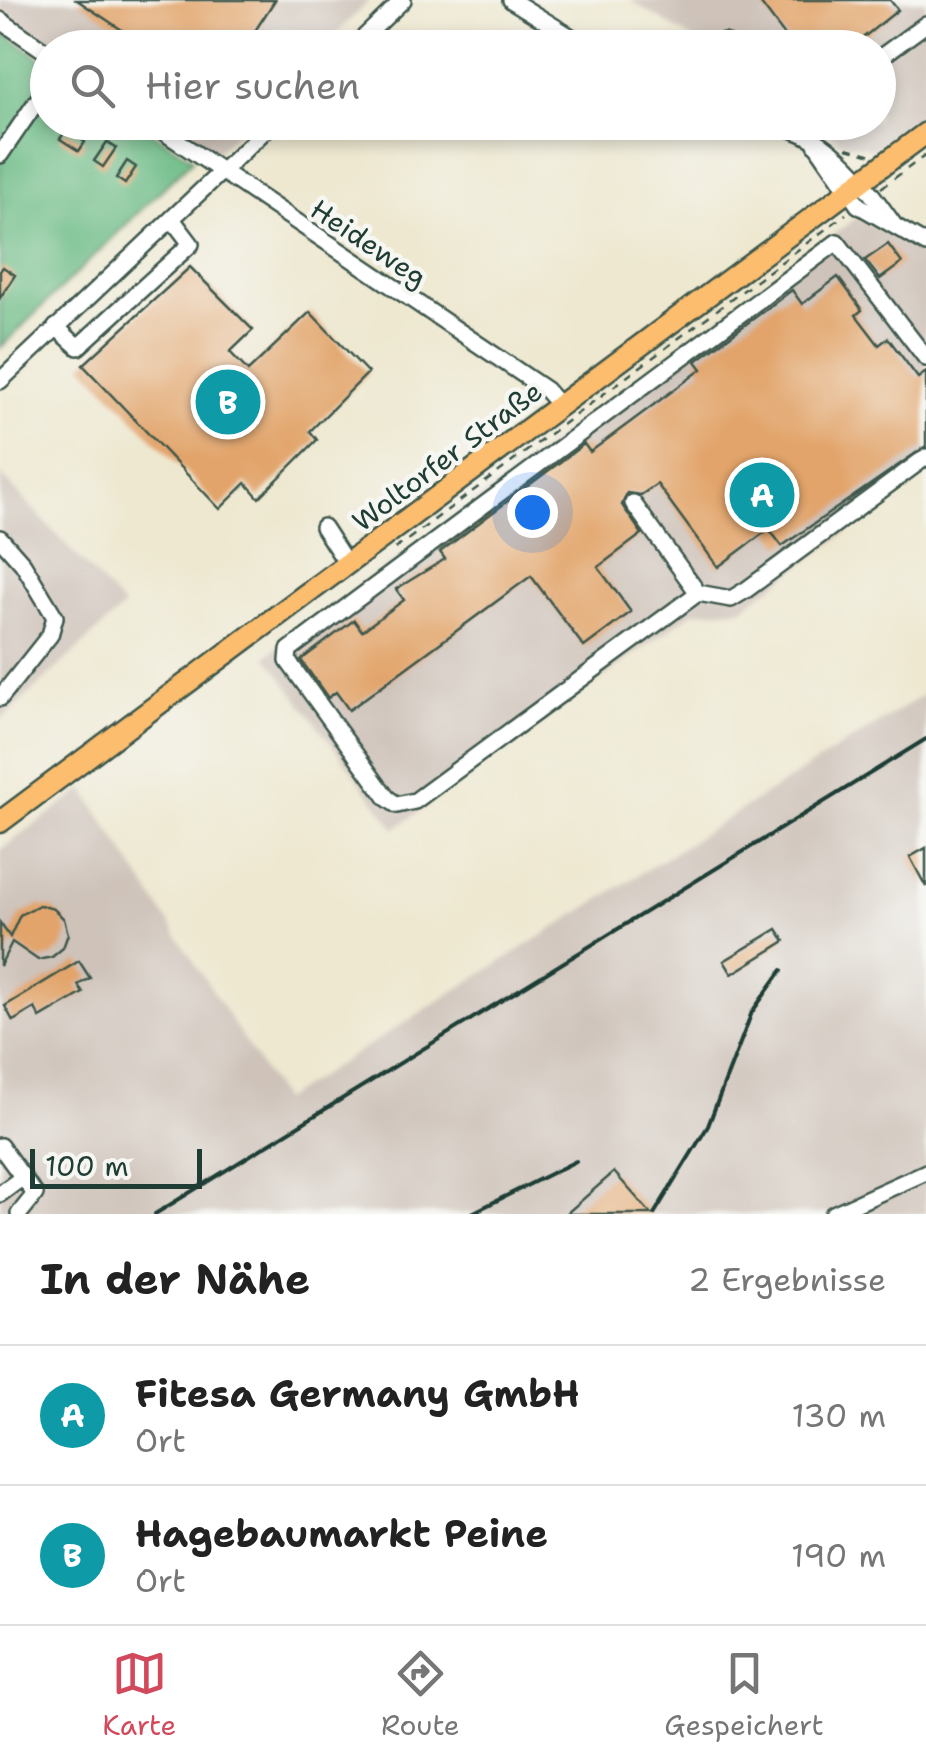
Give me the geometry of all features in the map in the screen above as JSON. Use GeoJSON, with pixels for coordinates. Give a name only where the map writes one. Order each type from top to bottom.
{"type":"FeatureCollection","features":[{"type":"Feature","properties":{"kind":"main road","name":"Woltorfer Straße"},"geometry":{"type":"LineString","coordinates":[[0,822],[560,406],[859,192],[926,133]]}},
{"type":"Feature","properties":{"kind":"street"},"geometry":{"type":"LineString","coordinates":[[372,30],[403,0]]}},
{"type":"Feature","properties":{"kind":"street"},"geometry":{"type":"LineString","coordinates":[[512,0],[560,30]]}},
{"type":"Feature","properties":{"kind":"street"},"geometry":{"type":"LineString","coordinates":[[0,20],[30,41]]}},
{"type":"Feature","properties":{"kind":"street"},"geometry":{"type":"LineString","coordinates":[[896,46],[926,24]]}},
{"type":"Feature","properties":{"kind":"street"},"geometry":{"type":"LineString","coordinates":[[0,156],[30,112]]}},
{"type":"Feature","properties":{"kind":"street","name":"Heideweg"},"geometry":{"type":"LineString","coordinates":[[175,140],[546,390],[560,406]]}},
{"type":"Feature","properties":{"kind":"street"},"geometry":{"type":"LineString","coordinates":[[0,381],[255,140]]}},
{"type":"Feature","properties":{"kind":"street"},"geometry":{"type":"LineString","coordinates":[[811,140],[894,225],[926,244]]}},
{"type":"Feature","properties":{"kind":"street"},"geometry":{"type":"LineString","coordinates":[[56,327],[78,347],[191,244],[172,219]]}},
{"type":"Feature","properties":{"kind":"street"},"geometry":{"type":"LineString","coordinates":[[698,593],[415,802],[397,805],[387,798],[288,661],[289,650],[837,242],[926,358]]}},
{"type":"Feature","properties":{"kind":"street"},"geometry":{"type":"LineString","coordinates":[[633,503],[698,593],[732,599],[926,457]]}},
{"type":"Feature","properties":{"kind":"street"},"geometry":{"type":"LineString","coordinates":[[323,527],[347,564]]}},
{"type":"Feature","properties":{"kind":"street"},"geometry":{"type":"LineString","coordinates":[[0,538],[23,564],[56,618],[50,634],[0,698]]}},
{"type":"Feature","properties":{"kind":"street"},"geometry":{"type":"LineString","coordinates":[[0,1146],[36,1194],[19,1214]]}},
{"type":"Feature","properties":{"kind":"street"},"geometry":{"type":"LineString","coordinates":[[833,1214],[926,1172]]}},
{"type":"Feature","properties":{"kind":"street"},"geometry":{"type":"LineString","coordinates":[[0,1194],[23,1177]]}},
{"type":"Feature","properties":{"kind":"path"},"geometry":{"type":"LineString","coordinates":[[388,554],[859,192],[926,155]]}},
{"type":"Feature","properties":{"kind":"shaded area"},"geometry":{"type":"Polygon","coordinates":[[[0,0],[370,0],[340,30],[30,31],[0,10],[0,0]]]}},
{"type":"Feature","properties":{"kind":"shaded area"},"geometry":{"type":"Polygon","coordinates":[[[630,0],[926,0],[926,111],[896,133],[896,30],[677,30],[630,0]]]}},
{"type":"Feature","properties":{"kind":"shaded area"},"geometry":{"type":"Polygon","coordinates":[[[187,140],[229,140],[212,157],[187,140]]]}},
{"type":"Feature","properties":{"kind":"shaded area"},"geometry":{"type":"Polygon","coordinates":[[[839,140],[886,140],[873,149],[839,140]]]}},
{"type":"Feature","properties":{"kind":"shaded area"},"geometry":{"type":"Polygon","coordinates":[[[857,217],[926,257],[926,475],[741,609],[693,612],[395,829],[266,656],[857,217]]]}},
{"type":"Feature","properties":{"kind":"shaded area"},"geometry":{"type":"Polygon","coordinates":[[[0,473],[124,607],[0,721],[0,473]]]}},
{"type":"Feature","properties":{"kind":"shaded area"},"geometry":{"type":"Polygon","coordinates":[[[926,693],[926,1214],[0,1214],[0,850],[84,789],[282,1100],[926,693]]]}},
{"type":"Feature","properties":{"kind":"green space"},"geometry":{"type":"Polygon","coordinates":[[[0,30],[30,51],[30,140],[164,140],[193,159],[0,348],[0,30]]]}},
{"type":"Feature","properties":{"kind":"building"},"geometry":{"type":"Polygon","coordinates":[[[77,0],[275,0],[256,30],[122,30],[77,0]]]}},
{"type":"Feature","properties":{"kind":"building"},"geometry":{"type":"Polygon","coordinates":[[[758,0],[890,0],[898,10],[873,30],[780,30],[758,0]]]}},
{"type":"Feature","properties":{"kind":"building"},"geometry":{"type":"Polygon","coordinates":[[[62,140],[85,142],[79,151],[62,140]]]}},
{"type":"Feature","properties":{"kind":"building"},"geometry":{"type":"Polygon","coordinates":[[[107,142],[116,148],[103,167],[94,161],[107,142]]]}},
{"type":"Feature","properties":{"kind":"building"},"geometry":{"type":"Polygon","coordinates":[[[127,161],[136,167],[125,184],[116,178],[127,161]]]}},
{"type":"Feature","properties":{"kind":"building"},"geometry":{"type":"Polygon","coordinates":[[[888,244],[902,263],[880,279],[865,260],[888,244]]]}},
{"type":"Feature","properties":{"kind":"building"},"geometry":{"type":"Polygon","coordinates":[[[3,267],[15,275],[0,298],[0,271],[3,267]]]}},
{"type":"Feature","properties":{"kind":"building"},"geometry":{"type":"Polygon","coordinates":[[[190,267],[253,330],[230,352],[248,371],[310,312],[368,373],[310,431],[317,440],[259,498],[246,483],[220,509],[83,365],[190,267]]]}},
{"type":"Feature","properties":{"kind":"building"},"geometry":{"type":"Polygon","coordinates":[[[838,277],[862,310],[856,315],[879,345],[888,338],[918,378],[926,372],[926,446],[782,546],[769,529],[718,567],[657,484],[641,495],[627,493],[622,505],[642,534],[598,567],[631,612],[584,647],[531,576],[349,710],[336,692],[328,698],[301,660],[354,620],[362,631],[404,600],[396,589],[445,559],[440,552],[584,444],[590,452],[702,369],[696,361],[792,290],[802,304],[838,277]]]}},
{"type":"Feature","properties":{"kind":"building"},"geometry":{"type":"Polygon","coordinates":[[[926,848],[926,887],[910,857],[926,848]]]}},
{"type":"Feature","properties":{"kind":"building"},"geometry":{"type":"Polygon","coordinates":[[[39,905],[54,909],[64,919],[68,934],[63,948],[52,957],[38,960],[12,942],[0,966],[0,923],[10,937],[20,915],[39,905]]]}},
{"type":"Feature","properties":{"kind":"building"},"geometry":{"type":"Polygon","coordinates":[[[777,929],[785,941],[732,974],[724,961],[777,929]]]}},
{"type":"Feature","properties":{"kind":"building"},"geometry":{"type":"Polygon","coordinates":[[[79,961],[90,978],[78,985],[83,993],[40,1018],[35,1008],[13,1021],[5,1006],[79,961]]]}},
{"type":"Feature","properties":{"kind":"building"},"geometry":{"type":"Polygon","coordinates":[[[614,1172],[651,1214],[566,1214],[614,1172]]]}},
{"type":"Feature","properties":{"kind":"railway"},"geometry":{"type":"LineString","coordinates":[[155,1214],[926,739]]}},
{"type":"Feature","properties":{"kind":"railway"},"geometry":{"type":"LineString","coordinates":[[654,1214],[708,1126],[752,1012],[782,970]]}},
{"type":"Feature","properties":{"kind":"railway"},"geometry":{"type":"LineString","coordinates":[[470,1214],[576,1161]]}},
{"type":"Feature","properties":{"kind":"place","name":"Hagebaumarkt Peine"},"geometry":{"type":"Point","coordinates":[228,402]}},
{"type":"Feature","properties":{"kind":"place","name":"Fitesa Germany GmbH"},"geometry":{"type":"Point","coordinates":[762,495]}}]}
